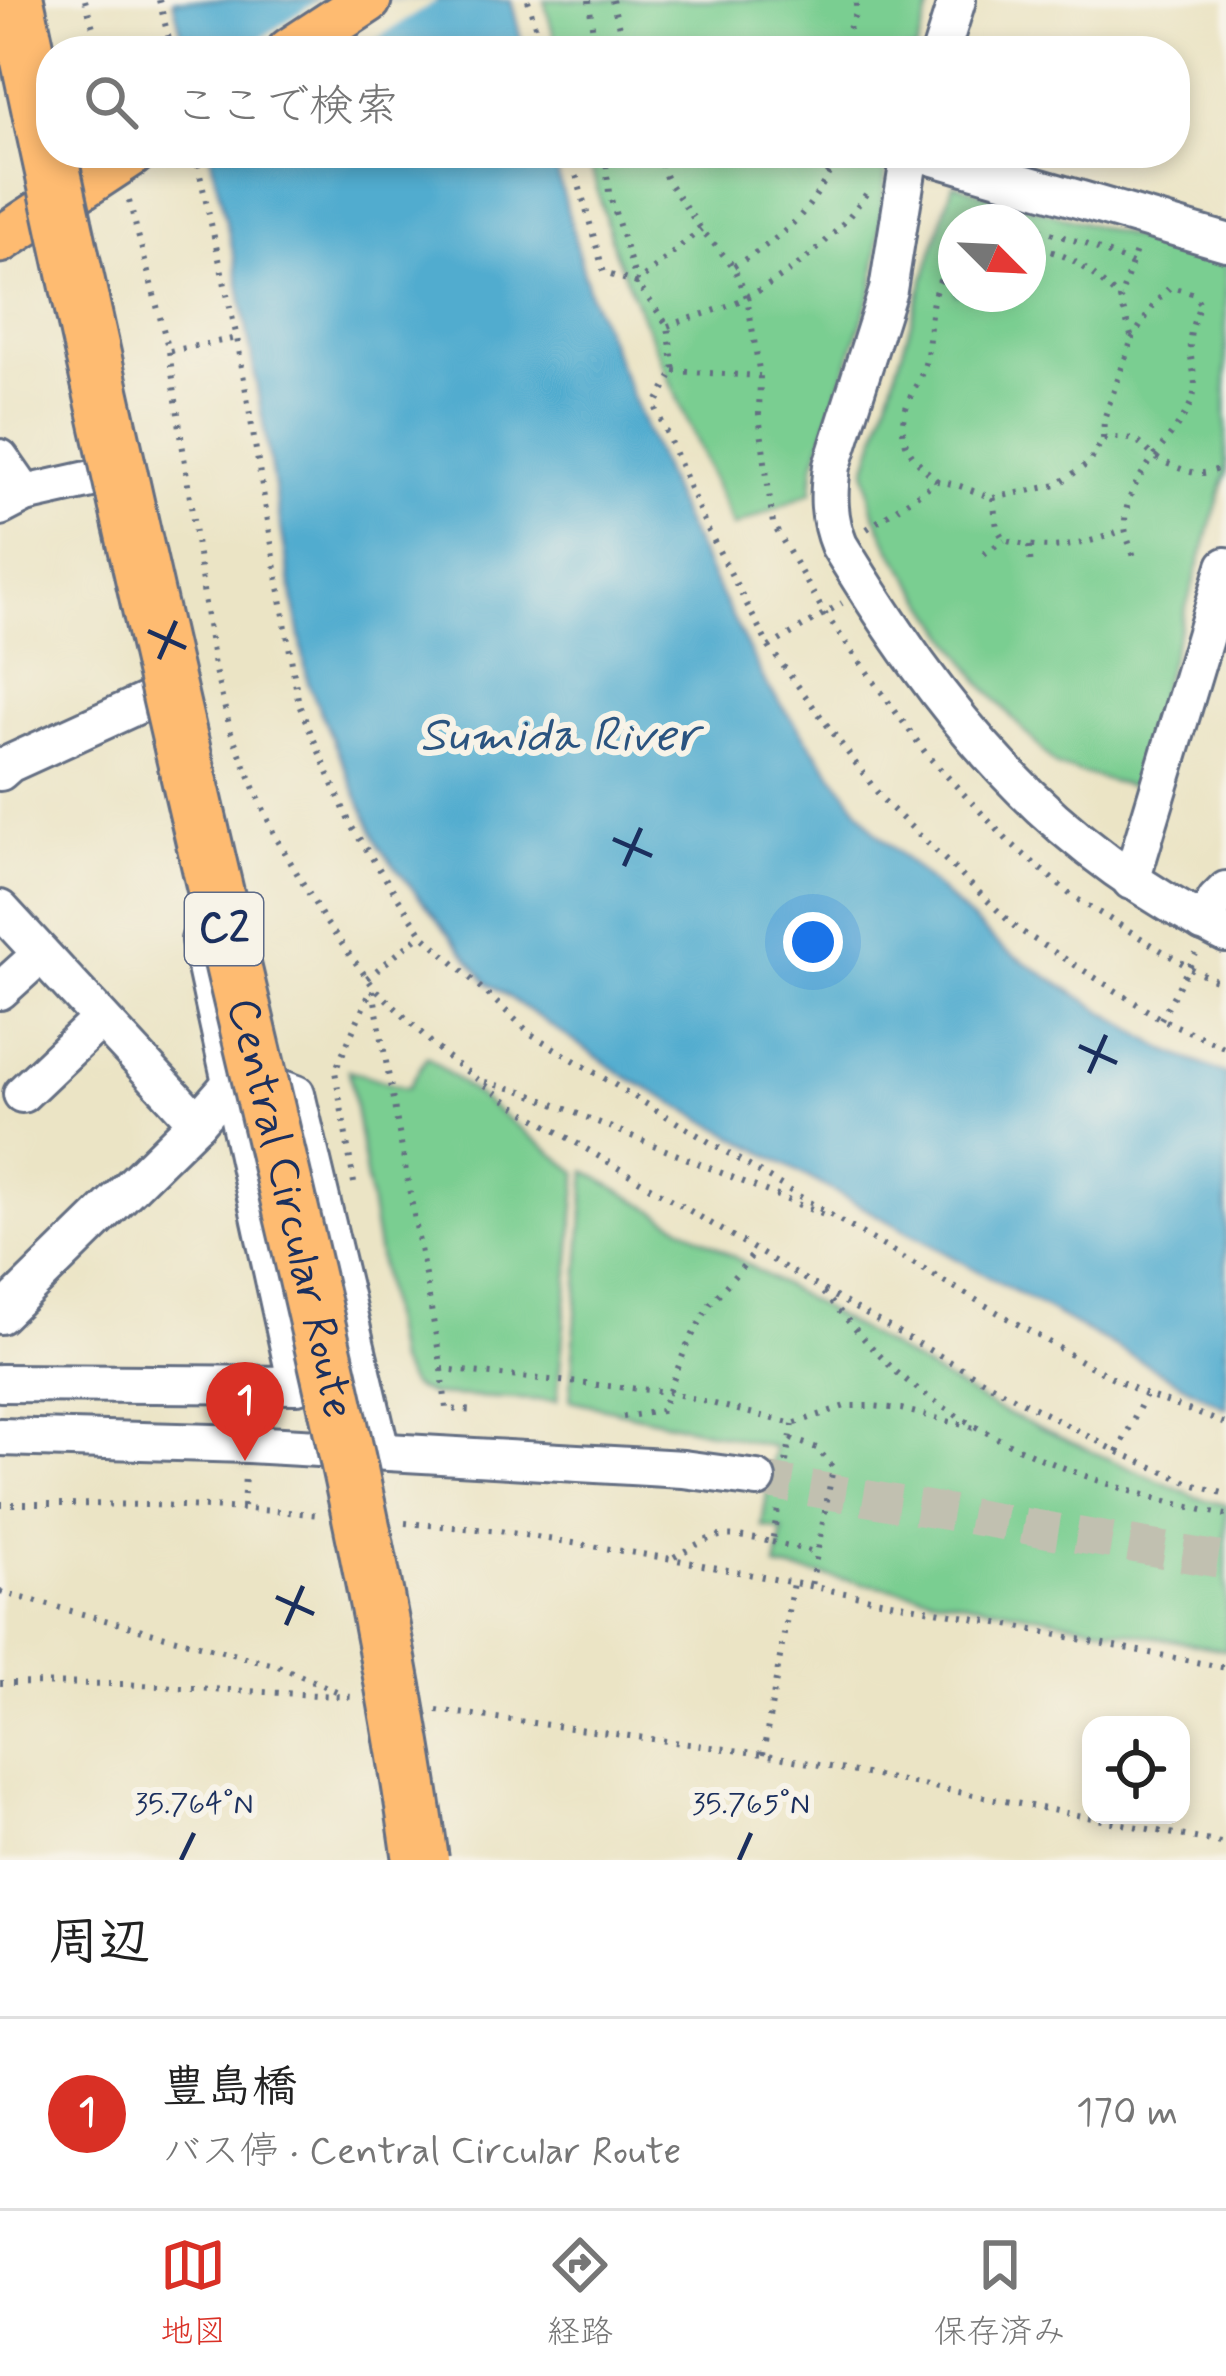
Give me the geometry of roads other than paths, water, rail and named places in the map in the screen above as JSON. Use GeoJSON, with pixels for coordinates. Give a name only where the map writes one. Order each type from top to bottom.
{"type":"FeatureCollection","features":[{"type":"Feature","properties":{"kind":"highway","name":"Central Circular Route"},"geometry":{"type":"LineString","coordinates":[[16,0],[36,95]]}},
{"type":"Feature","properties":{"kind":"highway","name":"Central Circular Route"},"geometry":{"type":"LineString","coordinates":[[51,168],[343,1437],[387,1649],[421,1860]]}},
{"type":"Feature","properties":{"kind":"highway","name":"Central Circular Route"},"geometry":{"type":"LineString","coordinates":[[67,168],[358,1437],[401,1648],[435,1860]]}},
{"type":"Feature","properties":{"kind":"main road"},"geometry":{"type":"LineString","coordinates":[[313,36],[368,0]]}},
{"type":"Feature","properties":{"kind":"main road"},"geometry":{"type":"LineString","coordinates":[[18,228],[128,168]]}},
{"type":"Feature","properties":{"kind":"street"},"geometry":{"type":"LineString","coordinates":[[946,36],[957,0]]}},
{"type":"Feature","properties":{"kind":"street"},"geometry":{"type":"LineString","coordinates":[[908,168],[888,290],[832,466],[830,522],[840,548],[958,722],[1038,807],[1131,881],[1214,929],[1216,900],[1226,890]]}},
{"type":"Feature","properties":{"kind":"street"},"geometry":{"type":"LineString","coordinates":[[972,168],[1226,242]]}},
{"type":"Feature","properties":{"kind":"street"},"geometry":{"type":"LineString","coordinates":[[0,1383],[297,1385],[101,477],[18,228]]}},
{"type":"Feature","properties":{"kind":"street"},"geometry":{"type":"LineString","coordinates":[[0,458],[12,500],[101,477]]}},
{"type":"Feature","properties":{"kind":"street"},"geometry":{"type":"LineString","coordinates":[[1131,881],[1226,566]]}},
{"type":"Feature","properties":{"kind":"street"},"geometry":{"type":"LineString","coordinates":[[0,772],[149,700]]}},
{"type":"Feature","properties":{"kind":"street"},"geometry":{"type":"LineString","coordinates":[[0,909],[197,1122]]}},
{"type":"Feature","properties":{"kind":"street"},"geometry":{"type":"LineString","coordinates":[[0,991],[41,953]]}},
{"type":"Feature","properties":{"kind":"street"},"geometry":{"type":"LineString","coordinates":[[22,1094],[101,1019]]}},
{"type":"Feature","properties":{"kind":"street"},"geometry":{"type":"LineString","coordinates":[[0,1316],[232,1082]]}},
{"type":"Feature","properties":{"kind":"street"},"geometry":{"type":"LineString","coordinates":[[232,1082],[266,1083],[296,1094],[381,1451]]}},
{"type":"Feature","properties":{"kind":"street"},"geometry":{"type":"LineString","coordinates":[[0,1437],[381,1451],[683,1469],[757,1479]]}},
{"type":"Feature","properties":{"kind":"water"},"geometry":{"type":"Polygon","coordinates":[[[173,0],[511,0],[520,36],[182,36],[173,0]]]}},
{"type":"Feature","properties":{"kind":"water","name":"Sumida River"},"geometry":{"type":"Polygon","coordinates":[[[214,168],[556,168],[588,289],[683,520],[766,684],[874,830],[1002,948],[1165,1050],[1226,1074],[1226,1408],[625,1076],[488,983],[380,848],[308,683],[235,260],[214,168]]]}},
{"type":"Feature","properties":{"kind":"tunnel"},"geometry":{"type":"LineString","coordinates":[[757,1479],[1226,1561]]}},
{"type":"Feature","properties":{"kind":"place","name":"豊島橋"},"geometry":{"type":"Point","coordinates":[245,1461]}}]}
